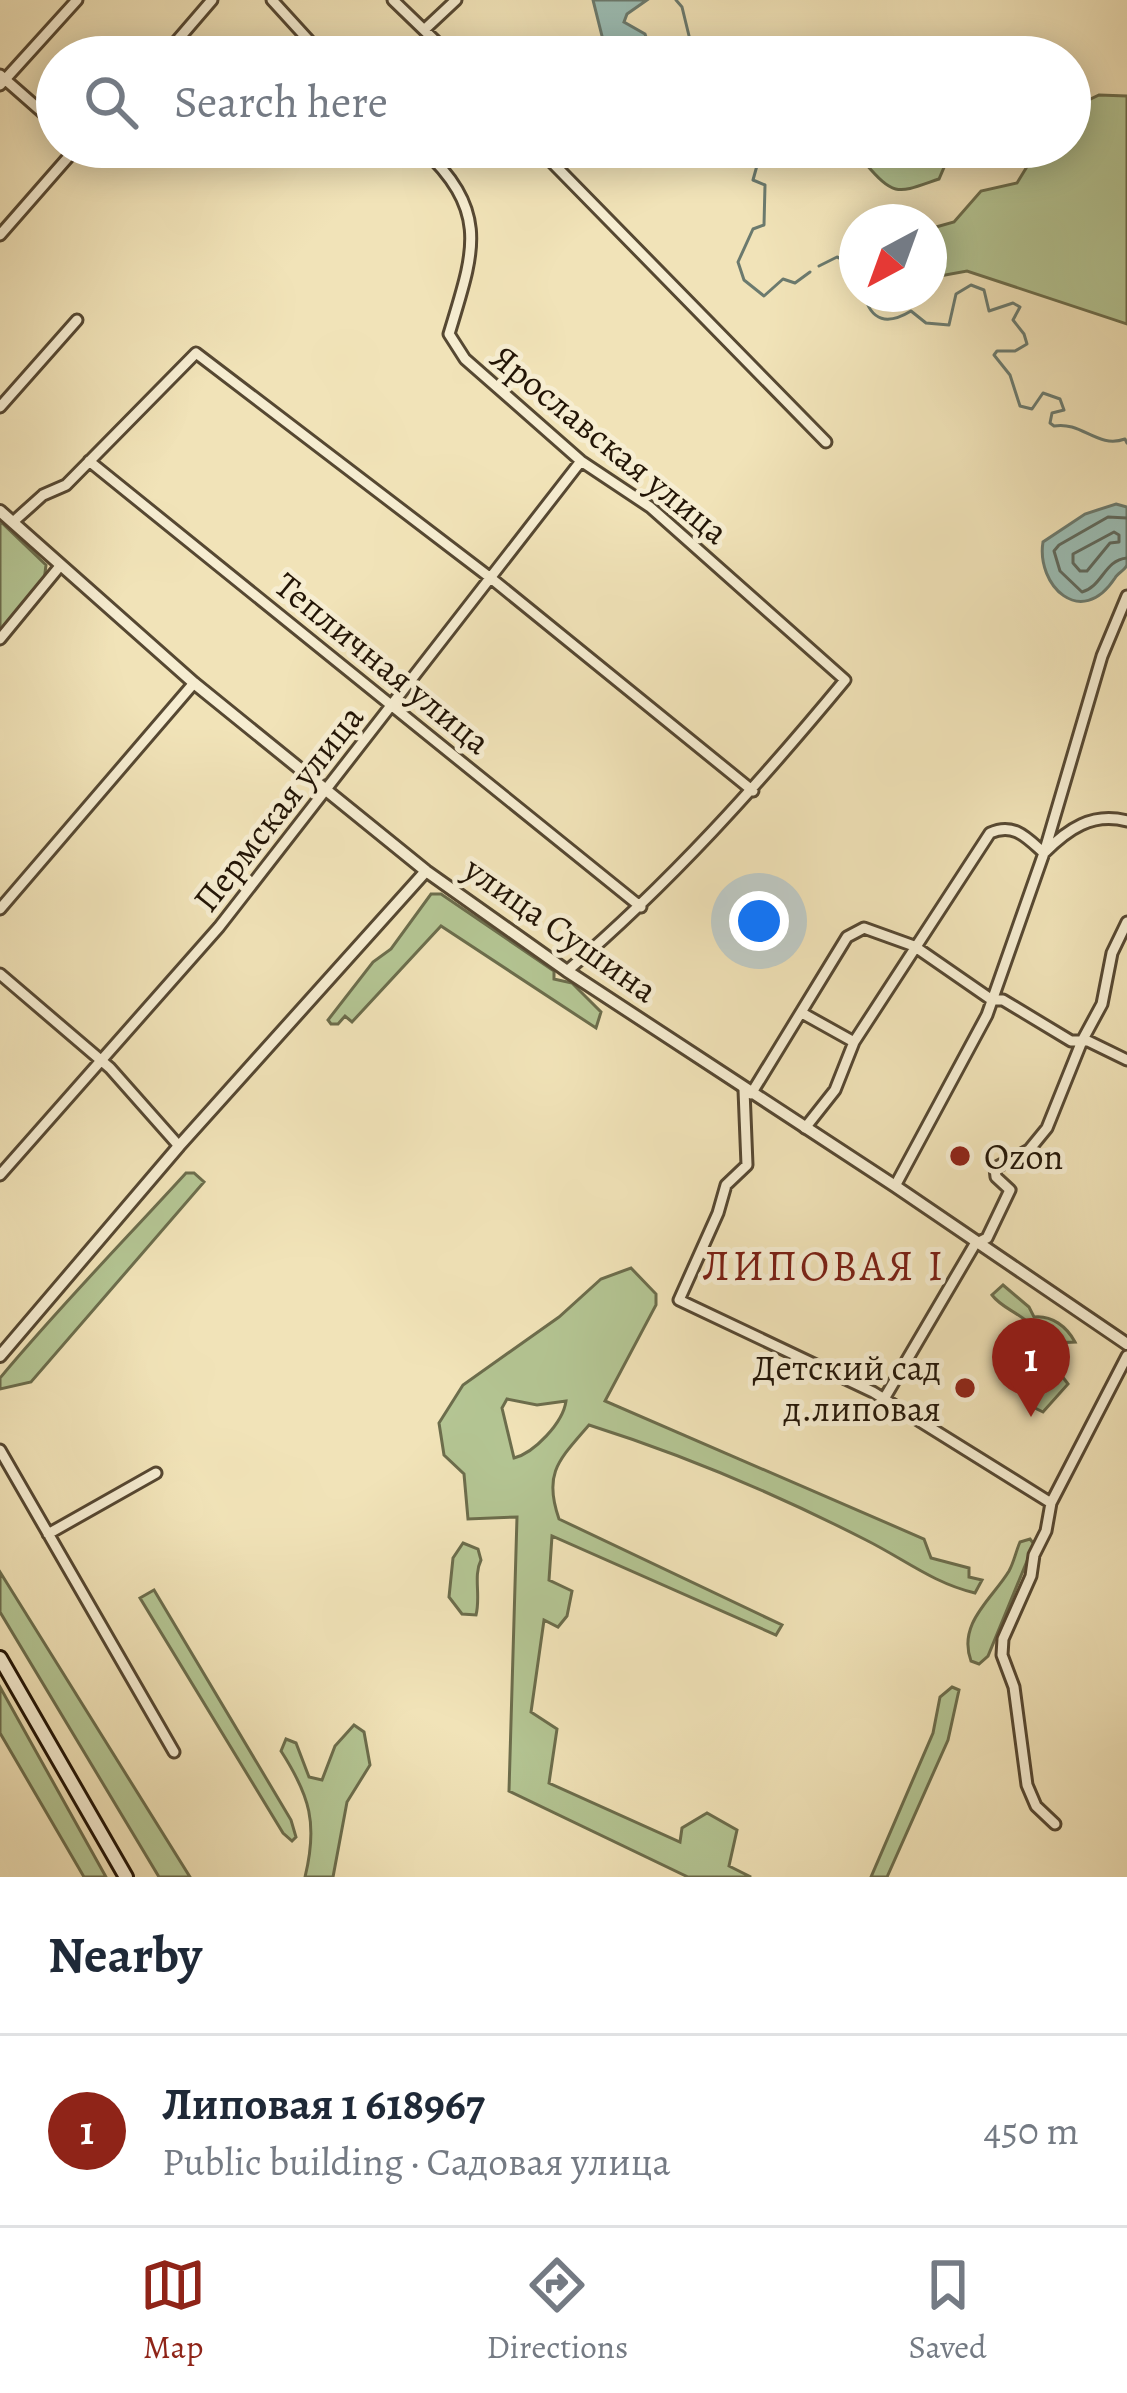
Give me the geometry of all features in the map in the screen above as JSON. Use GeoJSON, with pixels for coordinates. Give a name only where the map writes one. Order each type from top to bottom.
{"type":"FeatureCollection","features":[{"type":"Feature","properties":{"kind":"main road"},"geometry":{"type":"LineString","coordinates":[[0,1658],[125,1877]]}},
{"type":"Feature","properties":{"kind":"street"},"geometry":{"type":"LineString","coordinates":[[43,36],[76,0]]}},
{"type":"Feature","properties":{"kind":"street"},"geometry":{"type":"LineString","coordinates":[[181,36],[212,0]]}},
{"type":"Feature","properties":{"kind":"street"},"geometry":{"type":"LineString","coordinates":[[272,0],[305,36]]}},
{"type":"Feature","properties":{"kind":"street"},"geometry":{"type":"LineString","coordinates":[[393,0],[430,36]]}},
{"type":"Feature","properties":{"kind":"street"},"geometry":{"type":"LineString","coordinates":[[424,30],[456,0]]}},
{"type":"Feature","properties":{"kind":"street"},"geometry":{"type":"LineString","coordinates":[[36,43],[2,80],[36,108]]}},
{"type":"Feature","properties":{"kind":"street"},"geometry":{"type":"LineString","coordinates":[[0,235],[59,168]]}},
{"type":"Feature","properties":{"kind":"street","name":"Ярославская улица"},"geometry":{"type":"LineString","coordinates":[[443,168],[470,209],[471,252],[449,334],[465,359],[581,461],[650,506],[844,680],[753,791]]}},
{"type":"Feature","properties":{"kind":"street"},"geometry":{"type":"LineString","coordinates":[[558,168],[826,442]]}},
{"type":"Feature","properties":{"kind":"street"},"geometry":{"type":"LineString","coordinates":[[0,406],[77,320]]}},
{"type":"Feature","properties":{"kind":"street"},"geometry":{"type":"LineString","coordinates":[[13,523],[44,495],[65,485],[196,352],[492,579],[753,791],[641,908],[567,971]]}},
{"type":"Feature","properties":{"kind":"street","name":"Тепличная улица"},"geometry":{"type":"LineString","coordinates":[[89,461],[641,908]]}},
{"type":"Feature","properties":{"kind":"street","name":"Пермская улица"},"geometry":{"type":"LineString","coordinates":[[0,1175],[219,927],[581,461]]}},
{"type":"Feature","properties":{"kind":"street","name":"улица Сушина"},"geometry":{"type":"LineString","coordinates":[[0,511],[194,683],[425,871],[1127,1345]]}},
{"type":"Feature","properties":{"kind":"street"},"geometry":{"type":"LineString","coordinates":[[0,639],[60,566]]}},
{"type":"Feature","properties":{"kind":"street"},"geometry":{"type":"LineString","coordinates":[[895,1186],[988,1015],[1044,853],[1102,656],[1127,596]]}},
{"type":"Feature","properties":{"kind":"street"},"geometry":{"type":"LineString","coordinates":[[0,909],[194,683]]}},
{"type":"Feature","properties":{"kind":"street"},"geometry":{"type":"LineString","coordinates":[[1044,853],[1081,824],[1100,817],[1126,823]]}},
{"type":"Feature","properties":{"kind":"street"},"geometry":{"type":"LineString","coordinates":[[805,1128],[835,1090],[854,1042],[990,833],[1002,827],[1018,830],[1044,853]]}},
{"type":"Feature","properties":{"kind":"street"},"geometry":{"type":"LineString","coordinates":[[0,1356],[179,1146],[425,871]]}},
{"type":"Feature","properties":{"kind":"street"},"geometry":{"type":"LineString","coordinates":[[884,1400],[975,1244],[988,1238],[1010,1190],[996,1177],[995,1168],[1029,1150],[1047,1128],[1102,1004],[1112,953],[1127,922]]}},
{"type":"Feature","properties":{"kind":"street"},"geometry":{"type":"LineString","coordinates":[[1052,1503],[884,1400],[679,1300],[726,1185],[747,1165],[747,1092],[847,937],[864,928],[878,930],[914,946],[992,1000],[1003,1000],[1071,1041],[1127,1060]]}},
{"type":"Feature","properties":{"kind":"street"},"geometry":{"type":"LineString","coordinates":[[0,974],[102,1061],[179,1146]]}},
{"type":"Feature","properties":{"kind":"street"},"geometry":{"type":"LineString","coordinates":[[802,1013],[854,1042]]}},
{"type":"Feature","properties":{"kind":"street"},"geometry":{"type":"LineString","coordinates":[[1055,1824],[1036,1805],[1028,1785],[1004,1639],[1031,1576],[1052,1503],[1125,1370],[1127,1356]]}},
{"type":"Feature","properties":{"kind":"street"},"geometry":{"type":"LineString","coordinates":[[0,1450],[174,1752]]}},
{"type":"Feature","properties":{"kind":"street"},"geometry":{"type":"LineString","coordinates":[[48,1534],[156,1473]]}},
{"type":"Feature","properties":{"kind":"green space"},"geometry":{"type":"Polygon","coordinates":[[[1127,96],[1127,324],[967,271],[947,275],[947,224],[981,191],[1017,183],[1026,168],[1091,168],[1091,99],[1127,96]]]}},
{"type":"Feature","properties":{"kind":"green space"},"geometry":{"type":"Polygon","coordinates":[[[870,168],[944,168],[939,179],[914,187],[898,189],[870,168]]]}},
{"type":"Feature","properties":{"kind":"green space"},"geometry":{"type":"Polygon","coordinates":[[[0,521],[46,565],[44,581],[0,632],[0,521]]]}},
{"type":"Feature","properties":{"kind":"green space"},"geometry":{"type":"Polygon","coordinates":[[[431,894],[441,894],[554,971],[554,979],[572,983],[601,1012],[596,1028],[441,926],[352,1022],[345,1016],[331,1024],[328,1020],[373,962],[391,949],[431,894]]]}},
{"type":"Feature","properties":{"kind":"green space"},"geometry":{"type":"Polygon","coordinates":[[[186,1173],[204,1182],[31,1382],[0,1389],[0,1378],[22,1352],[186,1173]]]}},
{"type":"Feature","properties":{"kind":"green space"},"geometry":{"type":"Polygon","coordinates":[[[631,1268],[656,1294],[656,1305],[605,1401],[924,1539],[931,1558],[969,1568],[969,1577],[982,1580],[975,1593],[946,1583],[765,1492],[589,1425],[569,1448],[554,1478],[559,1519],[782,1625],[776,1635],[552,1536],[549,1580],[572,1591],[567,1616],[558,1627],[544,1620],[531,1712],[557,1729],[549,1783],[680,1842],[682,1828],[707,1813],[737,1830],[729,1866],[751,1877],[688,1877],[509,1791],[517,1517],[468,1519],[464,1474],[444,1455],[439,1423],[463,1385],[559,1317],[601,1279],[631,1268]],[[507,1399],[502,1408],[514,1458],[546,1436],[566,1401],[537,1405],[507,1399]]]}},
{"type":"Feature","properties":{"kind":"green space"},"geometry":{"type":"Polygon","coordinates":[[[1003,1285],[1034,1317],[1058,1323],[1075,1342],[1053,1343],[1046,1355],[1068,1384],[1043,1412],[1031,1406],[1032,1381],[1006,1366],[1038,1333],[992,1295],[1003,1285]]]}},
{"type":"Feature","properties":{"kind":"green space"},"geometry":{"type":"Polygon","coordinates":[[[1030,1539],[1034,1544],[988,1656],[979,1664],[971,1661],[968,1647],[973,1623],[1009,1571],[1020,1542],[1030,1539]]]}},
{"type":"Feature","properties":{"kind":"green space"},"geometry":{"type":"Polygon","coordinates":[[[463,1543],[478,1549],[481,1560],[476,1615],[462,1614],[449,1597],[453,1558],[463,1543]]]}},
{"type":"Feature","properties":{"kind":"green space"},"geometry":{"type":"Polygon","coordinates":[[[0,1572],[190,1877],[159,1877],[0,1612],[0,1572]]]}},
{"type":"Feature","properties":{"kind":"green space"},"geometry":{"type":"Polygon","coordinates":[[[154,1590],[291,1820],[296,1837],[292,1841],[140,1598],[154,1590]]]}},
{"type":"Feature","properties":{"kind":"green space"},"geometry":{"type":"Polygon","coordinates":[[[0,1687],[106,1877],[84,1877],[0,1733],[0,1687]]]}},
{"type":"Feature","properties":{"kind":"green space"},"geometry":{"type":"Polygon","coordinates":[[[952,1687],[959,1690],[948,1740],[887,1877],[871,1877],[933,1733],[940,1697],[952,1687]]]}},
{"type":"Feature","properties":{"kind":"green space"},"geometry":{"type":"Polygon","coordinates":[[[354,1725],[364,1732],[370,1765],[347,1802],[333,1877],[305,1877],[311,1841],[309,1811],[281,1751],[286,1739],[296,1743],[309,1777],[322,1780],[335,1746],[354,1725]]]}},
{"type":"Feature","properties":{"kind":"water"},"geometry":{"type":"Polygon","coordinates":[[[593,0],[647,0],[627,14],[624,22],[646,36],[602,36],[593,0]]]}},
{"type":"Feature","properties":{"kind":"water"},"geometry":{"type":"Polygon","coordinates":[[[1116,504],[1127,507],[1126,567],[1102,593],[1088,600],[1064,596],[1047,573],[1043,542],[1085,514],[1116,504]]]}},
{"type":"Feature","properties":{"kind":"waterway"},"geometry":{"type":"LineString","coordinates":[[676,0],[689,36]]}},
{"type":"Feature","properties":{"kind":"waterway"},"geometry":{"type":"LineString","coordinates":[[756,168],[753,180],[765,185],[764,225],[753,229],[738,262],[744,280],[764,296],[783,279],[795,283],[810,272]]}},
{"type":"Feature","properties":{"kind":"waterway"},"geometry":{"type":"LineString","coordinates":[[819,266],[839,258]]}},
{"type":"Feature","properties":{"kind":"waterway"},"geometry":{"type":"LineString","coordinates":[[912,312],[926,323],[949,325],[956,294],[971,285],[984,290],[989,311],[1013,303],[1020,307],[1013,320],[1027,344],[994,355],[1010,375],[1020,406],[1032,409],[1043,393],[1060,399],[1064,410],[1052,413],[1054,426],[1127,443]]}},
{"type":"Feature","properties":{"kind":"waterway"},"geometry":{"type":"LineString","coordinates":[[873,312],[888,319],[909,312]]}},
{"type":"Feature","properties":{"kind":"place","name":"Ozon"},"geometry":{"type":"Point","coordinates":[960,1156]}},
{"type":"Feature","properties":{"kind":"place","name":"Детский сад д.липовая"},"geometry":{"type":"Point","coordinates":[965,1388]}},
{"type":"Feature","properties":{"kind":"place","name":"Липовая 1 618967"},"geometry":{"type":"Point","coordinates":[1031,1417]}},
{"type":"Feature","properties":{"kind":"district","name":"ЛИПОВАЯ I"},"geometry":{"type":"Point","coordinates":[824,1265]}}]}
